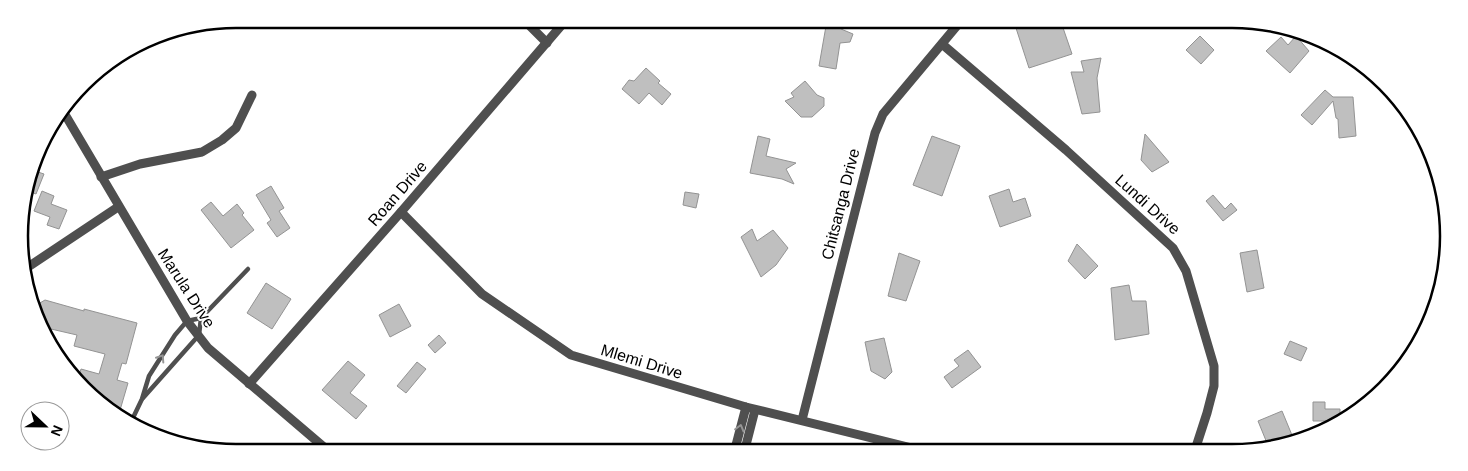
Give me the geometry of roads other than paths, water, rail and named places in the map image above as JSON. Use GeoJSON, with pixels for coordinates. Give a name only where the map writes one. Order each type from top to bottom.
{"type":"FeatureCollection","features":[{"type":"Feature","properties":{"kind":"street"},"geometry":{"type":"LineString","coordinates":[[532,28],[547,43]]}},
{"type":"Feature","properties":{"kind":"street","name":"Roan Drive"},"geometry":{"type":"LineString","coordinates":[[249,384],[401,212],[559,28]]}},
{"type":"Feature","properties":{"kind":"street","name":"Chitsanga Drive"},"geometry":{"type":"LineString","coordinates":[[802,420],[875,133],[883,114],[955,28]]}},
{"type":"Feature","properties":{"kind":"street","name":"Lundi Drive"},"geometry":{"type":"LineString","coordinates":[[942,44],[1066,150],[1173,248],[1182,260],[1214,366],[1212,395],[1197,443]]}},
{"type":"Feature","properties":{"kind":"street"},"geometry":{"type":"LineString","coordinates":[[101,177],[140,164],[202,152],[222,140],[236,128],[252,95]]}},
{"type":"Feature","properties":{"kind":"street","name":"Marula Drive"},"geometry":{"type":"LineString","coordinates":[[66,116],[187,321],[208,348],[319,443]]}},
{"type":"Feature","properties":{"kind":"street"},"geometry":{"type":"LineString","coordinates":[[29,266],[118,207]]}},
{"type":"Feature","properties":{"kind":"street","name":"Mlemi Drive"},"geometry":{"type":"LineString","coordinates":[[401,212],[482,294],[571,355],[746,408],[892,443]]}},
{"type":"Feature","properties":{"kind":"street"},"geometry":{"type":"LineString","coordinates":[[736,443],[746,408]]}},
{"type":"Feature","properties":{"kind":"street"},"geometry":{"type":"LineString","coordinates":[[747,443],[756,410]]}},
{"type":"Feature","properties":{"kind":"lane"},"geometry":{"type":"LineString","coordinates":[[133,417],[142,399],[149,376],[175,335],[187,321],[201,318],[248,269]]}},
{"type":"Feature","properties":{"kind":"lane"},"geometry":{"type":"LineString","coordinates":[[142,399],[199,336],[201,318]]}}]}
